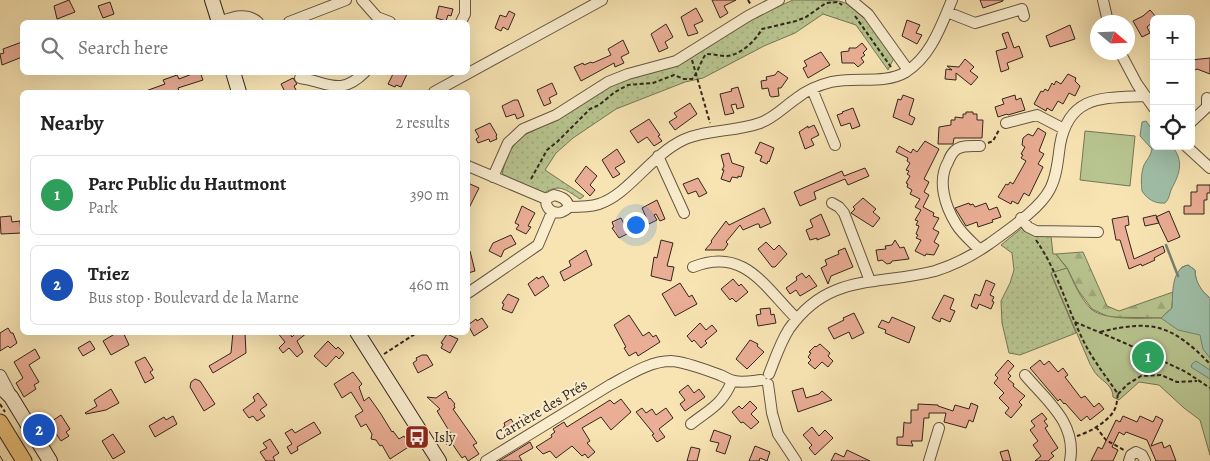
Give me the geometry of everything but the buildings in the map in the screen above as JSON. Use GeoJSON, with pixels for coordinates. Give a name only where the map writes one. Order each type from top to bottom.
{"type":"FeatureCollection","features":[{"type":"Feature","properties":{"kind":"main road"},"geometry":{"type":"LineString","coordinates":[[212,0],[218,20]]}},
{"type":"Feature","properties":{"kind":"main road"},"geometry":{"type":"LineString","coordinates":[[234,75],[238,90]]}},
{"type":"Feature","properties":{"kind":"main road"},"geometry":{"type":"LineString","coordinates":[[359,335],[439,461]]}},
{"type":"Feature","properties":{"kind":"main road"},"geometry":{"type":"LineString","coordinates":[[0,386],[11,397],[50,461]]}},
{"type":"Feature","properties":{"kind":"main road"},"geometry":{"type":"LineString","coordinates":[[0,422],[24,461]]}},
{"type":"Feature","properties":{"kind":"main road"},"geometry":{"type":"LineString","coordinates":[[0,438],[14,461]]}},
{"type":"Feature","properties":{"kind":"street"},"geometry":{"type":"LineString","coordinates":[[295,20],[346,0]]}},
{"type":"Feature","properties":{"kind":"street"},"geometry":{"type":"LineString","coordinates":[[362,0],[373,14],[381,20]]}},
{"type":"Feature","properties":{"kind":"street"},"geometry":{"type":"LineString","coordinates":[[462,20],[465,14],[465,0]]}},
{"type":"Feature","properties":{"kind":"street"},"geometry":{"type":"LineString","coordinates":[[470,72],[602,0]]}},
{"type":"Feature","properties":{"kind":"street"},"geometry":{"type":"LineString","coordinates":[[493,176],[508,143],[523,129],[556,115],[608,82],[628,74],[669,64],[690,53],[748,16],[779,0]]}},
{"type":"Feature","properties":{"kind":"street"},"geometry":{"type":"LineString","coordinates":[[546,199],[546,204],[552,212],[562,213],[569,207],[591,206],[609,200],[623,190],[658,156],[684,140],[712,131],[761,123],[812,89],[838,80],[896,76],[908,70],[917,62],[934,42],[952,0]]}},
{"type":"Feature","properties":{"kind":"street"},"geometry":{"type":"LineString","coordinates":[[1103,0],[1106,15]]}},
{"type":"Feature","properties":{"kind":"street"},"geometry":{"type":"LineString","coordinates":[[848,5],[868,14],[908,70]]}},
{"type":"Feature","properties":{"kind":"street"},"geometry":{"type":"LineString","coordinates":[[947,12],[976,23],[1022,9]]}},
{"type":"Feature","properties":{"kind":"street"},"geometry":{"type":"LineString","coordinates":[[227,20],[244,16],[255,20]]}},
{"type":"Feature","properties":{"kind":"street"},"geometry":{"type":"LineString","coordinates":[[1125,60],[1152,105]]}},
{"type":"Feature","properties":{"kind":"street"},"geometry":{"type":"LineString","coordinates":[[305,77],[327,85],[341,86],[355,81],[362,75]]}},
{"type":"Feature","properties":{"kind":"street"},"geometry":{"type":"LineString","coordinates":[[438,90],[465,75]]}},
{"type":"Feature","properties":{"kind":"street"},"geometry":{"type":"LineString","coordinates":[[812,89],[835,144]]}},
{"type":"Feature","properties":{"kind":"street"},"geometry":{"type":"LineString","coordinates":[[791,459],[776,427],[766,379],[784,338],[797,320],[814,303],[828,293],[844,286],[937,270],[980,250],[1041,202],[1051,187],[1056,172],[1064,129],[1076,111],[1092,100],[1145,96]]}},
{"type":"Feature","properties":{"kind":"street"},"geometry":{"type":"LineString","coordinates":[[1195,118],[1207,107],[1207,98]]}},
{"type":"Feature","properties":{"kind":"street"},"geometry":{"type":"LineString","coordinates":[[1006,123],[1037,115],[1064,129]]}},
{"type":"Feature","properties":{"kind":"street"},"geometry":{"type":"LineString","coordinates":[[980,146],[962,147],[954,151],[945,167],[942,178],[943,189],[954,220],[962,232],[980,250]]}},
{"type":"Feature","properties":{"kind":"street"},"geometry":{"type":"LineString","coordinates":[[1190,150],[1210,168]]}},
{"type":"Feature","properties":{"kind":"street"},"geometry":{"type":"LineString","coordinates":[[658,156],[684,212]]}},
{"type":"Feature","properties":{"kind":"street"},"geometry":{"type":"LineString","coordinates":[[470,167],[546,199]]}},
{"type":"Feature","properties":{"kind":"street"},"geometry":{"type":"LineString","coordinates":[[546,199],[551,196],[560,196],[565,199],[569,207]]}},
{"type":"Feature","properties":{"kind":"street"},"geometry":{"type":"LineString","coordinates":[[832,203],[844,213],[870,281]]}},
{"type":"Feature","properties":{"kind":"street"},"geometry":{"type":"LineString","coordinates":[[470,293],[538,244],[552,212]]}},
{"type":"Feature","properties":{"kind":"street"},"geometry":{"type":"LineString","coordinates":[[1021,218],[1028,227],[1040,232],[1098,232]]}},
{"type":"Feature","properties":{"kind":"street"},"geometry":{"type":"LineString","coordinates":[[693,267],[722,261],[740,266],[763,282],[797,320]]}},
{"type":"Feature","properties":{"kind":"street","name":"Carrière des Prés"},"geometry":{"type":"LineString","coordinates":[[486,461],[610,385],[644,368],[671,361],[720,375],[732,381]]}},
{"type":"Feature","properties":{"kind":"street"},"geometry":{"type":"LineString","coordinates":[[1024,375],[1064,421],[1071,438],[1070,461]]}},
{"type":"Feature","properties":{"kind":"street"},"geometry":{"type":"LineString","coordinates":[[0,376],[11,397]]}},
{"type":"Feature","properties":{"kind":"street"},"geometry":{"type":"LineString","coordinates":[[691,424],[722,401],[732,381],[746,382],[766,379]]}},
{"type":"Feature","properties":{"kind":"street"},"geometry":{"type":"LineString","coordinates":[[929,461],[939,428]]}},
{"type":"Feature","properties":{"kind":"street"},"geometry":{"type":"LineString","coordinates":[[1130,458],[1134,452],[1141,453],[1145,461]]}},
{"type":"Feature","properties":{"kind":"path"},"geometry":{"type":"LineString","coordinates":[[531,179],[547,150],[558,142],[590,109],[599,105],[615,92],[628,85],[653,83],[674,75],[684,79],[692,79],[706,54],[734,55],[757,38],[762,29],[806,17],[826,3],[838,2],[848,5],[896,76]]}},
{"type":"Feature","properties":{"kind":"path"},"geometry":{"type":"LineString","coordinates":[[690,53],[712,131]]}},
{"type":"Feature","properties":{"kind":"path"},"geometry":{"type":"LineString","coordinates":[[980,146],[993,141],[1000,128],[1006,123]]}},
{"type":"Feature","properties":{"kind":"path"},"geometry":{"type":"LineString","coordinates":[[1028,227],[1050,260],[1075,322],[1097,366],[1118,394]]}},
{"type":"Feature","properties":{"kind":"path"},"geometry":{"type":"LineString","coordinates":[[1075,322],[1186,372],[1198,382],[1210,388]]}},
{"type":"Feature","properties":{"kind":"path"},"geometry":{"type":"LineString","coordinates":[[1100,332],[1143,325],[1161,327],[1181,338],[1210,364]]}},
{"type":"Feature","properties":{"kind":"path"},"geometry":{"type":"LineString","coordinates":[[386,352],[413,335]]}},
{"type":"Feature","properties":{"kind":"path"},"geometry":{"type":"LineString","coordinates":[[1071,438],[1082,435],[1108,418],[1116,407],[1118,394],[1128,384],[1141,376],[1161,375],[1177,382],[1198,382]]}},
{"type":"Feature","properties":{"kind":"path"},"geometry":{"type":"LineString","coordinates":[[1096,427],[1106,440],[1130,458]]}},
{"type":"Feature","properties":{"kind":"green space"},"geometry":{"type":"Polygon","coordinates":[[[793,0],[839,1],[855,9],[870,24],[894,58],[888,70],[856,25],[823,14],[795,33],[764,46],[703,78],[685,82],[616,109],[573,138],[556,153],[545,170],[584,196],[580,199],[559,188],[554,188],[544,193],[502,174],[507,155],[520,137],[564,116],[616,82],[668,68],[687,60],[753,18],[793,0]]]}},
{"type":"Feature","properties":{"kind":"green space"},"geometry":{"type":"Polygon","coordinates":[[[1085,131],[1135,136],[1130,186],[1080,180],[1085,131]]]}},
{"type":"Feature","properties":{"kind":"green space"},"geometry":{"type":"Polygon","coordinates":[[[1022,228],[1029,233],[1051,236],[1053,254],[1056,254],[1067,268],[1051,274],[1076,333],[1020,355],[1009,353],[1002,323],[1001,301],[1014,270],[1012,253],[1001,245],[1022,228]]]}},
{"type":"Feature","properties":{"kind":"green space"},"geometry":{"type":"Polygon","coordinates":[[[1083,252],[1107,306],[1119,311],[1173,292],[1172,308],[1161,318],[1109,317],[1092,309],[1078,290],[1067,268],[1056,254],[1083,252]]]}},
{"type":"Feature","properties":{"kind":"green space"},"geometry":{"type":"Polygon","coordinates":[[[1188,265],[1195,270],[1199,286],[1210,298],[1210,455],[1200,420],[1159,385],[1139,382],[1119,400],[1113,397],[1110,387],[1096,374],[1090,364],[1051,273],[1067,268],[1083,300],[1097,313],[1124,318],[1161,318],[1172,308],[1174,286],[1179,271],[1182,267],[1188,265]]]}},
{"type":"Feature","properties":{"kind":"shaded area"},"geometry":{"type":"Polygon","coordinates":[[[1146,121],[1150,126],[1150,147],[1140,136],[1142,122],[1146,121]]]}},
{"type":"Feature","properties":{"kind":"shaded area"},"geometry":{"type":"Polygon","coordinates":[[[1152,150],[1175,150],[1178,157],[1179,172],[1169,198],[1165,203],[1158,203],[1152,200],[1142,191],[1143,168],[1152,150]]]}},
{"type":"Feature","properties":{"kind":"shaded area"},"geometry":{"type":"Polygon","coordinates":[[[1188,265],[1195,270],[1199,286],[1210,298],[1210,358],[1203,349],[1200,335],[1178,330],[1161,318],[1172,308],[1174,282],[1178,271],[1188,265]]]}},
{"type":"Feature","properties":{"kind":"shaded area"},"geometry":{"type":"Polygon","coordinates":[[[1196,361],[1210,370],[1210,379],[1191,367],[1196,361]]]}},
{"type":"Feature","properties":{"kind":"waterway"},"geometry":{"type":"LineString","coordinates":[[1166,245],[1178,276]]}},
{"type":"Feature","properties":{"kind":"tram line"},"geometry":{"type":"LineString","coordinates":[[0,456],[3,461]]}},
{"type":"Feature","properties":{"kind":"place","name":"Parc Public du Hautmont"},"geometry":{"type":"Point","coordinates":[1148,357]}},
{"type":"Feature","properties":{"kind":"place","name":"Triez"},"geometry":{"type":"Point","coordinates":[39,430]}},
{"type":"Feature","properties":{"kind":"place","name":"Isly"},"geometry":{"type":"Point","coordinates":[417,437]}}]}
